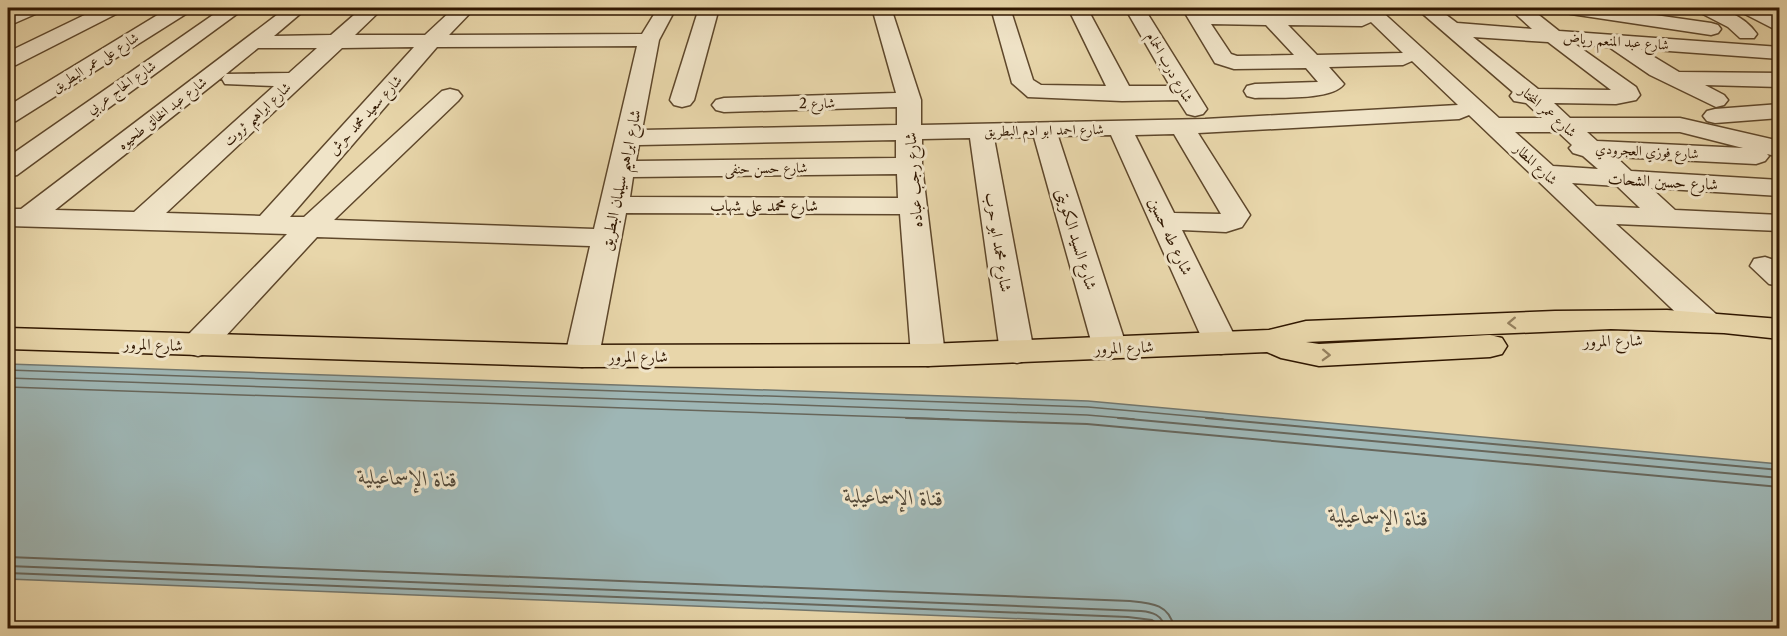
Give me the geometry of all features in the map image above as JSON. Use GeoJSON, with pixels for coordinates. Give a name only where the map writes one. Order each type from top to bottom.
{"type":"FeatureCollection","features":[{"type":"Feature","properties":{"kind":"main road","name":"شارع المرور"},"geometry":{"type":"LineString","coordinates":[[8,339],[582,356],[928,355],[1269,341],[1306,332],[1330,330],[1615,318],[1691,320],[1779,329]]}},
{"type":"Feature","properties":{"kind":"main road","name":"شارع المرور"},"geometry":{"type":"LineString","coordinates":[[1269,341],[1293,350],[1318,355],[1606,340],[1689,340],[1779,349]]}},
{"type":"Feature","properties":{"kind":"street"},"geometry":{"type":"LineString","coordinates":[[8,20],[33,8]]}},
{"type":"Feature","properties":{"kind":"street"},"geometry":{"type":"LineString","coordinates":[[13,55],[113,8]]}},
{"type":"Feature","properties":{"kind":"street","name":"شارع على عمر البطريق"},"geometry":{"type":"LineString","coordinates":[[8,116],[182,8]]}},
{"type":"Feature","properties":{"kind":"street","name":"شارع الحاج عربي"},"geometry":{"type":"LineString","coordinates":[[8,169],[235,8]]}},
{"type":"Feature","properties":{"kind":"street","name":"شارع عبد الخالق طحيوه"},"geometry":{"type":"LineString","coordinates":[[17,218],[297,8]]}},
{"type":"Feature","properties":{"kind":"street","name":"شارع سعيد محمد حرش"},"geometry":{"type":"LineString","coordinates":[[268,224],[431,41],[465,8]]}},
{"type":"Feature","properties":{"kind":"street","name":"شارع ابراهيم سيلمان البطريق"},"geometry":{"type":"LineString","coordinates":[[582,356],[649,40],[667,8]]}},
{"type":"Feature","properties":{"kind":"street"},"geometry":{"type":"LineString","coordinates":[[682,100],[709,8]]}},
{"type":"Feature","properties":{"kind":"street","name":"شارع رجب عباده"},"geometry":{"type":"LineString","coordinates":[[881,8],[909,100],[909,166],[928,355]]}},
{"type":"Feature","properties":{"kind":"street"},"geometry":{"type":"LineString","coordinates":[[1000,8],[1023,83],[1036,92],[1047,94],[1186,93]]}},
{"type":"Feature","properties":{"kind":"street"},"geometry":{"type":"LineString","coordinates":[[1078,8],[1122,94]]}},
{"type":"Feature","properties":{"kind":"street","name":"شارع درب الحمام"},"geometry":{"type":"LineString","coordinates":[[1135,8],[1186,93],[1193,127],[1236,215],[1226,224],[1164,221]]}},
{"type":"Feature","properties":{"kind":"street"},"geometry":{"type":"LineString","coordinates":[[1519,8],[1554,37]]}},
{"type":"Feature","properties":{"kind":"street"},"geometry":{"type":"LineString","coordinates":[[1706,8],[1735,23],[1734,38],[1744,64],[1776,82]]}},
{"type":"Feature","properties":{"kind":"street"},"geometry":{"type":"LineString","coordinates":[[1748,8],[1777,21]]}},
{"type":"Feature","properties":{"kind":"street"},"geometry":{"type":"LineString","coordinates":[[1195,13],[1266,14],[1417,10]]}},
{"type":"Feature","properties":{"kind":"street","name":"شارع عمر المختار"},"geometry":{"type":"LineString","coordinates":[[1417,10],[1459,35],[1532,96],[1668,218]]}},
{"type":"Feature","properties":{"kind":"street","name":"شارع المطار"},"geometry":{"type":"LineString","coordinates":[[1362,11],[1691,320]]}},
{"type":"Feature","properties":{"kind":"street"},"geometry":{"type":"LineString","coordinates":[[1195,13],[1223,58],[1234,63],[1241,79],[1255,91],[1282,103]]}},
{"type":"Feature","properties":{"kind":"street","name":"شارع ابراهيم ثروت"},"geometry":{"type":"LineString","coordinates":[[141,221],[293,80],[334,30],[366,14]]}},
{"type":"Feature","properties":{"kind":"street"},"geometry":{"type":"LineString","coordinates":[[1255,91],[1331,87],[1333,84],[1308,61],[1266,14]]}},
{"type":"Feature","properties":{"kind":"street"},"geometry":{"type":"LineString","coordinates":[[1575,14],[1614,24],[1672,78],[1715,108],[1779,111]]}},
{"type":"Feature","properties":{"kind":"street"},"geometry":{"type":"LineString","coordinates":[[1575,14],[1614,24]]}},
{"type":"Feature","properties":{"kind":"street"},"geometry":{"type":"LineString","coordinates":[[1734,38],[1777,21]]}},
{"type":"Feature","properties":{"kind":"street","name":"شارع عبد المنعم رياض"},"geometry":{"type":"LineString","coordinates":[[1234,63],[1308,61],[1403,50],[1459,35],[1554,37],[1614,24],[1734,38],[1779,53]]}},
{"type":"Feature","properties":{"kind":"street"},"geometry":{"type":"LineString","coordinates":[[94,30],[144,32]]}},
{"type":"Feature","properties":{"kind":"street"},"geometry":{"type":"LineString","coordinates":[[253,42],[334,30],[431,41],[649,40]]}},
{"type":"Feature","properties":{"kind":"street","name":"شارع احمد ابو ادم البطريق"},"geometry":{"type":"LineString","coordinates":[[629,138],[1193,127],[1532,96],[1616,97],[1628,95],[1625,89],[1554,37]]}},
{"type":"Feature","properties":{"kind":"street"},"geometry":{"type":"LineString","coordinates":[[13,55],[106,56]]}},
{"type":"Feature","properties":{"kind":"street"},"geometry":{"type":"LineString","coordinates":[[1672,78],[1776,82]]}},
{"type":"Feature","properties":{"kind":"street"},"geometry":{"type":"LineString","coordinates":[[233,79],[293,80]]}},
{"type":"Feature","properties":{"kind":"street"},"geometry":{"type":"LineString","coordinates":[[198,345],[309,228],[450,96]]}},
{"type":"Feature","properties":{"kind":"street","name":"شارع 2"},"geometry":{"type":"LineString","coordinates":[[724,105],[909,100]]}},
{"type":"Feature","properties":{"kind":"street","name":"شارع المطار"},"geometry":{"type":"LineString","coordinates":[[1460,104],[1493,125],[1590,214],[1691,320]]}},
{"type":"Feature","properties":{"kind":"street"},"geometry":{"type":"LineString","coordinates":[[1493,125],[1689,126],[1779,149]]}},
{"type":"Feature","properties":{"kind":"street","name":"شارع طه حسين"},"geometry":{"type":"LineString","coordinates":[[1120,129],[1221,343]]}},
{"type":"Feature","properties":{"kind":"street","name":"شارع السيد الكويتى"},"geometry":{"type":"LineString","coordinates":[[1044,130],[1110,348]]}},
{"type":"Feature","properties":{"kind":"street","name":"شارع محمد ابو حرب"},"geometry":{"type":"LineString","coordinates":[[981,132],[1017,352]]}},
{"type":"Feature","properties":{"kind":"street","name":"شارع فوزي العجرودي"},"geometry":{"type":"LineString","coordinates":[[1515,145],[1714,155],[1779,155]]}},
{"type":"Feature","properties":{"kind":"street","name":"شارع حسن حنفى"},"geometry":{"type":"LineString","coordinates":[[623,170],[909,166]]}},
{"type":"Feature","properties":{"kind":"street","name":"شارع حسين الشحات"},"geometry":{"type":"LineString","coordinates":[[1547,174],[1779,188]]}},
{"type":"Feature","properties":{"kind":"street","name":"شارع محمد على شهاب"},"geometry":{"type":"LineString","coordinates":[[615,205],[914,206]]}},
{"type":"Feature","properties":{"kind":"street"},"geometry":{"type":"LineString","coordinates":[[1590,214],[1778,222]]}},
{"type":"Feature","properties":{"kind":"street"},"geometry":{"type":"LineString","coordinates":[[17,218],[303,225],[309,228],[608,237]]}},
{"type":"Feature","properties":{"kind":"water","name":"قناة الإسماعيلية"},"geometry":{"type":"Polygon","coordinates":[[[8,364],[1088,401],[1779,464],[1779,628],[1178,628],[1128,623],[8,579],[8,364]]]}}]}
